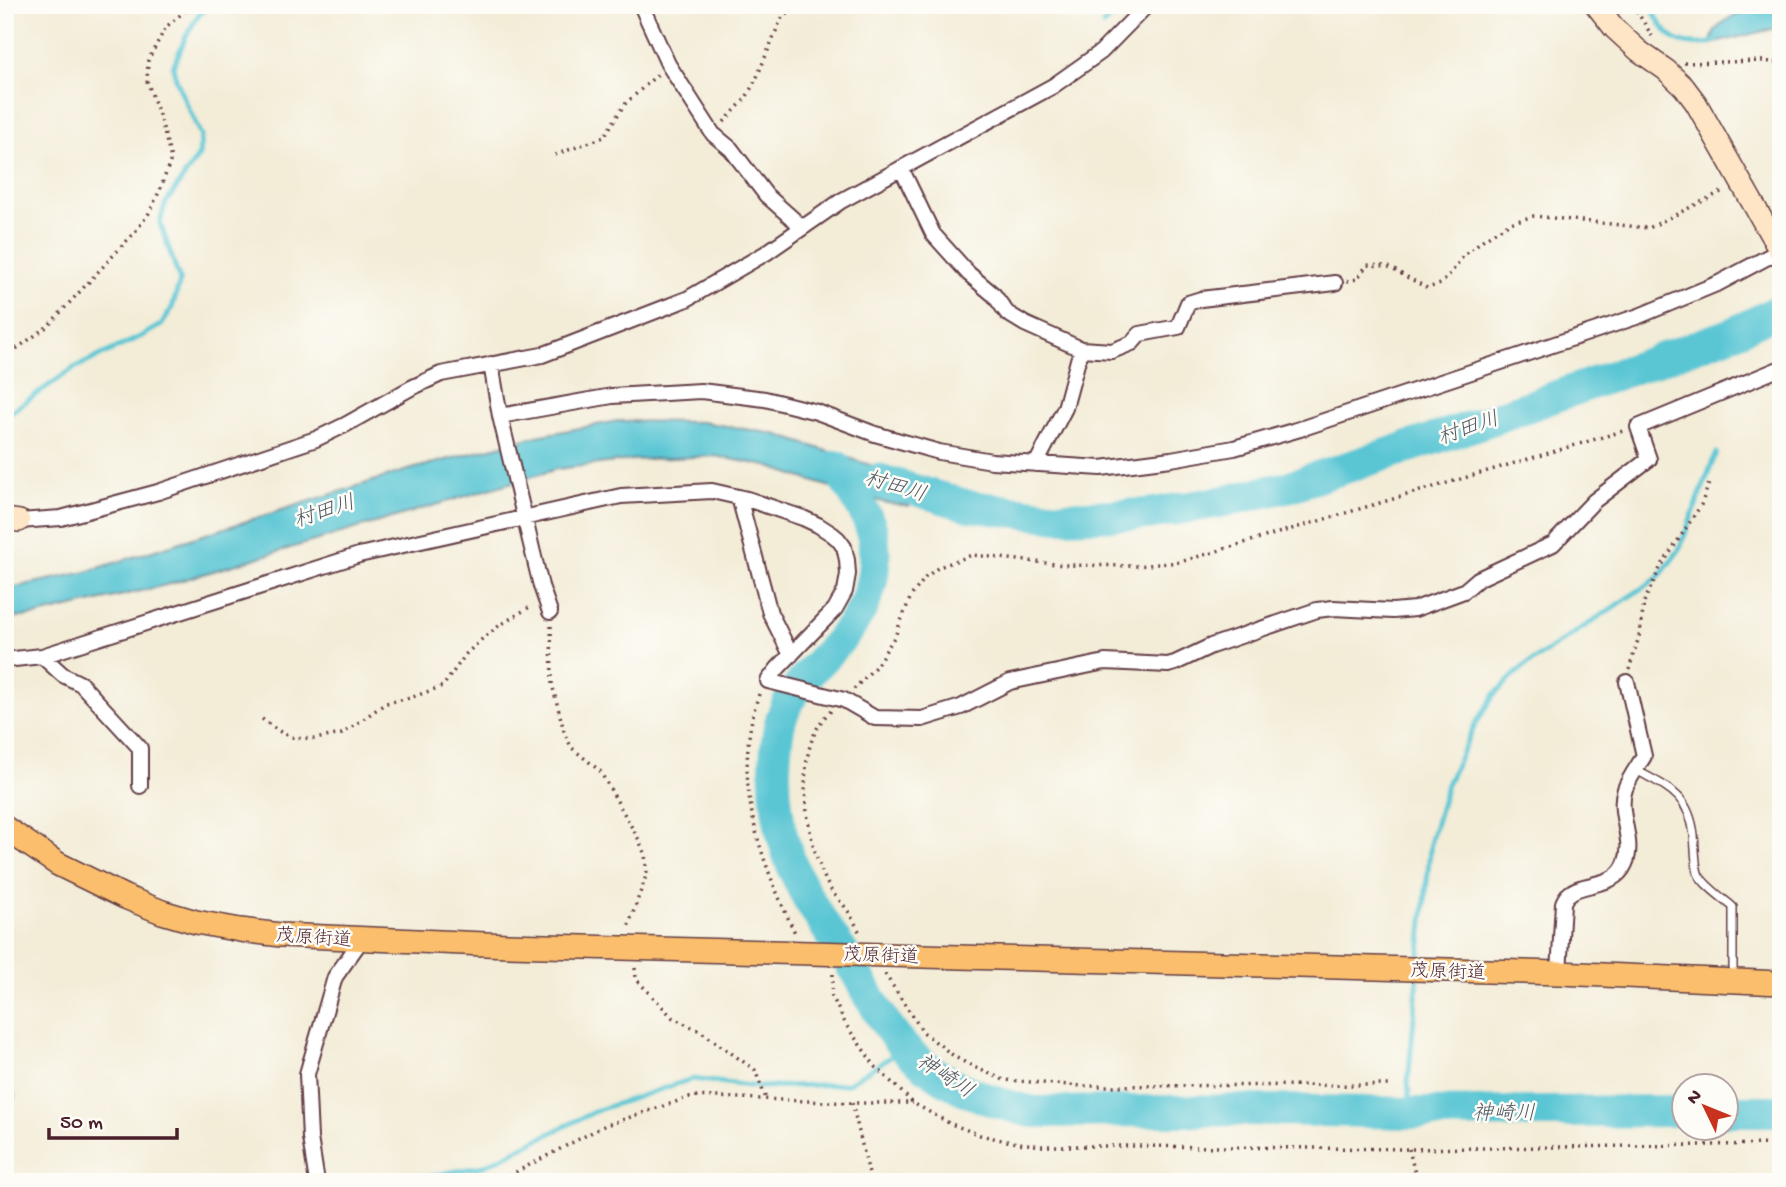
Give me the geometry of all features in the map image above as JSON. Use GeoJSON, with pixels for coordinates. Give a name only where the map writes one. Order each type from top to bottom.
{"type":"FeatureCollection","features":[{"type":"Feature","properties":{"kind":"main road","name":"茂原街道"},"geometry":{"type":"LineString","coordinates":[[5,828],[58,864],[162,912],[196,922],[281,935],[626,948],[1559,973],[1781,983]]}},
{"type":"Feature","properties":{"kind":"street"},"geometry":{"type":"LineString","coordinates":[[640,5],[668,64],[713,134],[731,149],[766,195],[802,227]]}},
{"type":"Feature","properties":{"kind":"street"},"geometry":{"type":"LineString","coordinates":[[12,520],[61,518],[158,492],[316,439],[442,374],[541,355],[687,299],[766,253],[841,201],[1053,86],[1101,52],[1147,5]]}},
{"type":"Feature","properties":{"kind":"street"},"geometry":{"type":"LineString","coordinates":[[500,416],[611,396],[701,391],[765,400],[817,412],[875,434],[939,452],[992,461],[1101,468],[1234,448],[1300,429],[1639,316],[1719,283],[1780,252],[1696,103],[1667,71],[1615,29],[1596,5]]}},
{"type":"Feature","properties":{"kind":"street"},"geometry":{"type":"LineString","coordinates":[[901,168],[933,234],[1007,313],[1081,349],[1112,351],[1132,343],[1140,334],[1178,327],[1188,303],[1201,299],[1335,283]]}},
{"type":"Feature","properties":{"kind":"street"},"geometry":{"type":"LineString","coordinates":[[1036,464],[1065,408],[1081,349]]}},
{"type":"Feature","properties":{"kind":"street"},"geometry":{"type":"LineString","coordinates":[[491,364],[524,518],[550,612]]}},
{"type":"Feature","properties":{"kind":"street"},"geometry":{"type":"LineString","coordinates":[[5,660],[42,656],[359,555],[621,496],[712,491],[777,508],[818,525],[838,539],[848,560],[845,591],[835,609],[768,681],[844,700],[875,718],[922,719],[961,707],[1010,681],[1105,662],[1168,665],[1210,646],[1317,610],[1415,609],[1464,591],[1478,579],[1553,544],[1594,501],[1649,459],[1638,426],[1781,368]]}},
{"type":"Feature","properties":{"kind":"street"},"geometry":{"type":"LineString","coordinates":[[739,498],[769,613],[791,656]]}},
{"type":"Feature","properties":{"kind":"street"},"geometry":{"type":"LineString","coordinates":[[42,656],[63,675],[80,684],[140,748],[140,786]]}},
{"type":"Feature","properties":{"kind":"street"},"geometry":{"type":"LineString","coordinates":[[1559,973],[1563,903],[1568,894],[1613,878],[1626,862],[1629,847],[1622,807],[1625,789],[1644,756],[1627,682]]}},
{"type":"Feature","properties":{"kind":"street"},"geometry":{"type":"LineString","coordinates":[[317,1182],[310,1138],[307,1074],[335,977],[362,939]]}},
{"type":"Feature","properties":{"kind":"lane"},"geometry":{"type":"LineString","coordinates":[[1636,770],[1683,800],[1693,825],[1698,874],[1733,907],[1733,982]]}},
{"type":"Feature","properties":{"kind":"path"},"geometry":{"type":"LineString","coordinates":[[5,357],[48,326],[135,232],[149,213],[171,159],[147,80],[148,60],[166,27],[192,5]]}},
{"type":"Feature","properties":{"kind":"path"},"geometry":{"type":"LineString","coordinates":[[713,134],[746,98],[781,19],[798,5]]}},
{"type":"Feature","properties":{"kind":"path"},"geometry":{"type":"LineString","coordinates":[[1633,5],[1656,42]]}},
{"type":"Feature","properties":{"kind":"path"},"geometry":{"type":"LineString","coordinates":[[1682,63],[1781,63]]}},
{"type":"Feature","properties":{"kind":"path"},"geometry":{"type":"LineString","coordinates":[[555,155],[604,137],[624,105],[668,64]]}},
{"type":"Feature","properties":{"kind":"path"},"geometry":{"type":"LineString","coordinates":[[1335,283],[1357,279],[1367,265],[1387,267],[1427,288],[1441,284],[1464,255],[1510,223],[1534,216],[1649,228],[1741,183]]}},
{"type":"Feature","properties":{"kind":"path"},"geometry":{"type":"LineString","coordinates":[[1391,1085],[1082,1086],[1004,1080],[956,1057],[923,1032],[822,873],[811,840],[806,802],[806,766],[813,738],[825,716],[876,666],[895,636],[911,596],[926,577],[939,567],[972,555],[1064,565],[1137,566],[1180,562],[1638,426]]}},
{"type":"Feature","properties":{"kind":"path"},"geometry":{"type":"LineString","coordinates":[[1627,682],[1630,661],[1640,633],[1644,602],[1660,568],[1700,505],[1710,481]]}},
{"type":"Feature","properties":{"kind":"path"},"geometry":{"type":"LineString","coordinates":[[262,719],[290,737],[314,739],[342,734],[386,702],[410,698],[443,686],[466,654],[481,640],[533,605],[544,593]]}},
{"type":"Feature","properties":{"kind":"path"},"geometry":{"type":"LineString","coordinates":[[550,612],[552,684],[565,735],[572,748],[600,771],[645,855],[647,873],[626,948],[636,979],[673,1018],[700,1031],[755,1070],[766,1099]]}},
{"type":"Feature","properties":{"kind":"path"},"geometry":{"type":"LineString","coordinates":[[768,681],[761,690],[753,713],[747,778],[752,822],[775,891],[813,953],[833,971],[832,996],[846,1025],[875,1066],[913,1103],[951,1124],[980,1135],[1042,1146],[1409,1149],[1781,1144]]}},
{"type":"Feature","properties":{"kind":"path"},"geometry":{"type":"LineString","coordinates":[[497,1182],[604,1126],[693,1096],[913,1103]]}},
{"type":"Feature","properties":{"kind":"path"},"geometry":{"type":"LineString","coordinates":[[852,1103],[871,1182]]}},
{"type":"Feature","properties":{"kind":"path"},"geometry":{"type":"LineString","coordinates":[[1409,1149],[1417,1182]]}},
{"type":"Feature","properties":{"kind":"water"},"geometry":{"type":"Polygon","coordinates":[[[1781,5],[1781,27],[1711,44],[1720,25],[1728,19],[1749,11],[1781,5]]]}},
{"type":"Feature","properties":{"kind":"water"},"geometry":{"type":"Polygon","coordinates":[[[618,421],[702,422],[775,434],[923,482],[909,506],[886,503],[767,466],[715,456],[631,460],[557,469],[166,585],[38,615],[5,619],[5,589],[86,572],[408,470],[537,436],[618,421]]]}},
{"type":"Feature","properties":{"kind":"waterway"},"geometry":{"type":"LineString","coordinates":[[5,416],[74,368],[161,325],[172,308],[180,281],[160,223],[165,204],[199,155],[201,136],[173,67],[199,14],[213,5]]}},
{"type":"Feature","properties":{"kind":"waterway"},"geometry":{"type":"LineString","coordinates":[[1103,25],[1122,5]]}},
{"type":"Feature","properties":{"kind":"waterway"},"geometry":{"type":"LineString","coordinates":[[1649,5],[1666,32],[1677,40],[1699,44],[1716,41]]}},
{"type":"Feature","properties":{"kind":"waterway","name":"村田川"},"geometry":{"type":"LineString","coordinates":[[878,479],[969,506],[1059,517],[1148,514],[1220,502],[1287,487],[1482,423],[1735,332],[1781,309]]}},
{"type":"Feature","properties":{"kind":"waterway"},"geometry":{"type":"LineString","coordinates":[[1419,963],[1431,840],[1447,784],[1475,725],[1495,694],[1522,668],[1659,577],[1679,550],[1716,453]]}},
{"type":"Feature","properties":{"kind":"waterway","name":"神崎川"},"geometry":{"type":"LineString","coordinates":[[836,466],[870,525],[874,548],[873,576],[859,614],[803,681],[786,707],[776,748],[775,790],[778,811],[787,852],[810,902],[892,1032],[909,1052],[932,1071],[973,1094],[1033,1112],[1670,1111]]}},
{"type":"Feature","properties":{"kind":"waterway"},"geometry":{"type":"LineString","coordinates":[[1411,1113],[1408,1082],[1418,976]]}},
{"type":"Feature","properties":{"kind":"waterway"},"geometry":{"type":"LineString","coordinates":[[399,1182],[484,1166],[598,1110],[692,1079],[758,1087],[847,1084],[905,1048]]}},
{"type":"Feature","properties":{"kind":"waterway"},"geometry":{"type":"LineString","coordinates":[[5,1074],[14,1097],[5,1105]]}},
{"type":"Feature","properties":{"kind":"waterway","name":"神崎川"},"geometry":{"type":"LineString","coordinates":[[1740,1111],[1781,1111]]}}]}
